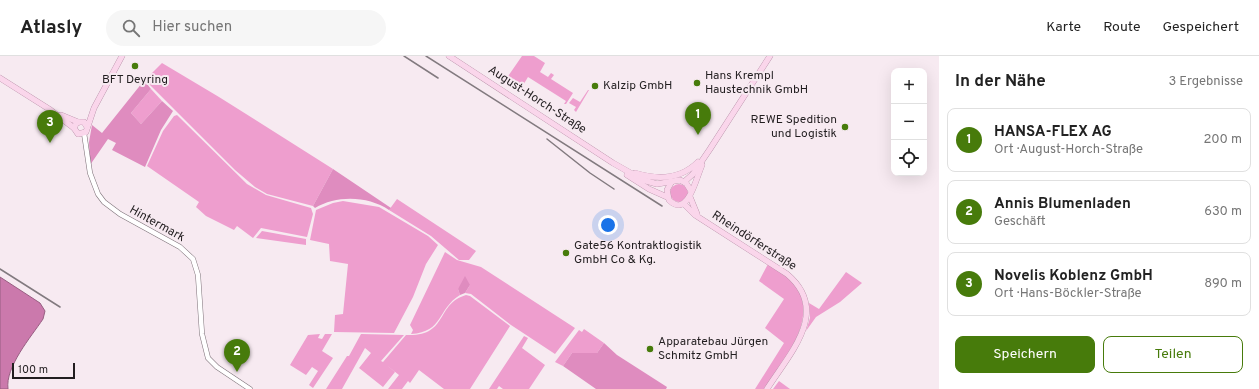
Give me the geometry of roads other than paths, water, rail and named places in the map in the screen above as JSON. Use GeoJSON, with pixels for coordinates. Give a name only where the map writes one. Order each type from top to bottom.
{"type":"FeatureCollection","features":[{"type":"Feature","properties":{"kind":"main road"},"geometry":{"type":"LineString","coordinates":[[0,78],[48,109],[74,128],[78,134],[84,133],[94,108],[122,56]]}},
{"type":"Feature","properties":{"kind":"main road","name":"August-Horch-Straße"},"geometry":{"type":"LineString","coordinates":[[448,56],[613,163],[651,183],[671,183],[675,181],[684,182]]}},
{"type":"Feature","properties":{"kind":"main road"},"geometry":{"type":"LineString","coordinates":[[691,194],[688,185],[684,182],[692,174],[710,149],[770,56]]}},
{"type":"Feature","properties":{"kind":"main road"},"geometry":{"type":"LineString","coordinates":[[74,128],[94,108]]}},
{"type":"Feature","properties":{"kind":"main road"},"geometry":{"type":"LineString","coordinates":[[48,109],[80,122],[87,127]]}},
{"type":"Feature","properties":{"kind":"main road"},"geometry":{"type":"LineString","coordinates":[[628,171],[659,178],[675,176],[689,170],[710,149]]}},
{"type":"Feature","properties":{"kind":"main road"},"geometry":{"type":"LineString","coordinates":[[684,204],[691,194],[710,149]]}},
{"type":"Feature","properties":{"kind":"main road","name":"August-Horch-Straße"},"geometry":{"type":"LineString","coordinates":[[613,163],[636,182],[667,197],[674,204],[684,204]]}},
{"type":"Feature","properties":{"kind":"main road"},"geometry":{"type":"LineString","coordinates":[[667,197],[667,190],[671,183]]}},
{"type":"Feature","properties":{"kind":"main road","name":"Rheindörferstraße"},"geometry":{"type":"LineString","coordinates":[[691,194],[693,208],[700,217]]}},
{"type":"Feature","properties":{"kind":"main road","name":"Rheindörferstraße"},"geometry":{"type":"LineString","coordinates":[[684,204],[700,217],[787,274],[797,283],[805,297],[807,313],[802,332],[767,389]]}},
{"type":"Feature","properties":{"kind":"street","name":"Hintermark"},"geometry":{"type":"LineString","coordinates":[[84,133],[90,173],[98,194],[113,210],[180,247],[193,259],[198,275],[202,334],[206,353],[210,362],[250,389]]}},
{"type":"Feature","properties":{"kind":"railway"},"geometry":{"type":"LineString","coordinates":[[404,56],[438,78]]}},
{"type":"Feature","properties":{"kind":"railway"},"geometry":{"type":"LineString","coordinates":[[426,56],[662,206]]}},
{"type":"Feature","properties":{"kind":"railway"},"geometry":{"type":"LineString","coordinates":[[547,139],[590,173],[614,189]]}},
{"type":"Feature","properties":{"kind":"railway"},"geometry":{"type":"LineString","coordinates":[[0,269],[60,307]]}},
{"type":"Feature","properties":{"kind":"place","name":"BFT Deyring"},"geometry":{"type":"Point","coordinates":[135,66]}},
{"type":"Feature","properties":{"kind":"place","name":"Hans Krempl Haustechnik GmbH"},"geometry":{"type":"Point","coordinates":[697,83]}},
{"type":"Feature","properties":{"kind":"place","name":"Kalzip GmbH"},"geometry":{"type":"Point","coordinates":[595,86]}},
{"type":"Feature","properties":{"kind":"place","name":"REWE Spedition und Logistik"},"geometry":{"type":"Point","coordinates":[845,127]}},
{"type":"Feature","properties":{"kind":"place","name":"HANSA-FLEX AG"},"geometry":{"type":"Point","coordinates":[698,135]}},
{"type":"Feature","properties":{"kind":"place","name":"Novelis Koblenz GmbH"},"geometry":{"type":"Point","coordinates":[50,143]}},
{"type":"Feature","properties":{"kind":"place","name":"Gate56 Kontraktlogistik GmbH Co & Kg."},"geometry":{"type":"Point","coordinates":[566,253]}},
{"type":"Feature","properties":{"kind":"place","name":"Apparatebau Jürgen Schmitz GmbH"},"geometry":{"type":"Point","coordinates":[650,349]}},
{"type":"Feature","properties":{"kind":"place","name":"Annis Blumenladen"},"geometry":{"type":"Point","coordinates":[237,372]}}]}
